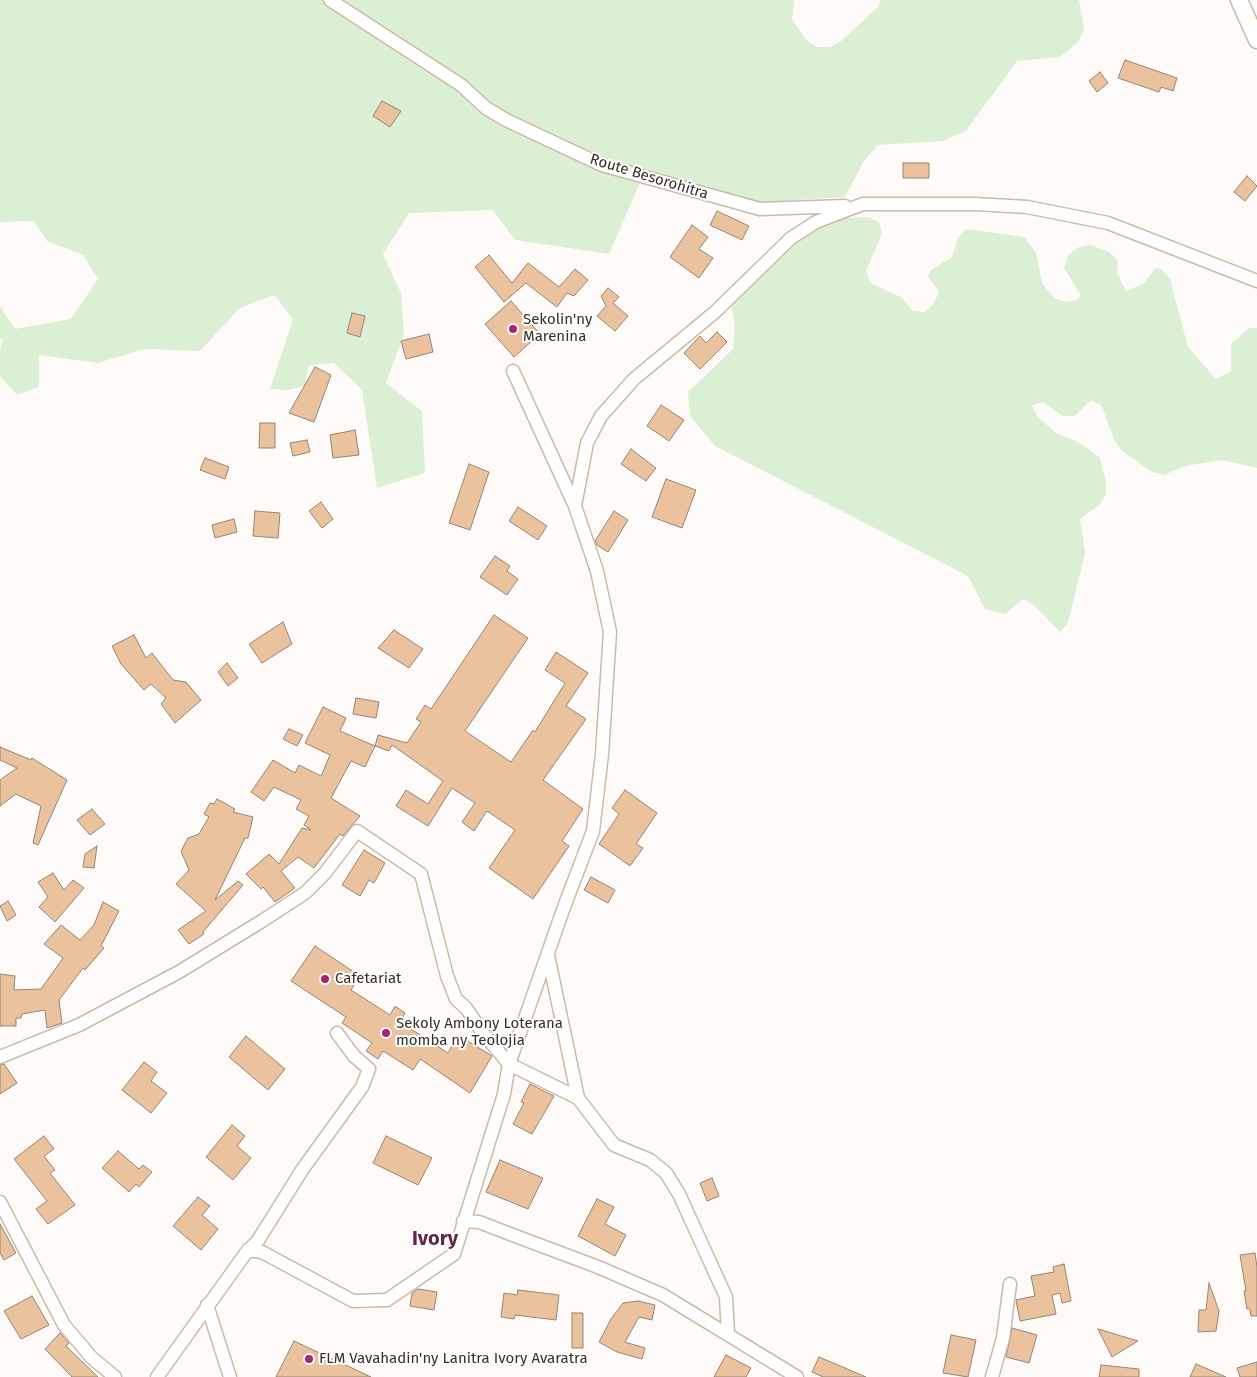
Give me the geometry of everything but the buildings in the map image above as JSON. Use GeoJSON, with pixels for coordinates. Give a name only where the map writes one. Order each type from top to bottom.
{"type":"FeatureCollection","features":[{"type":"Feature","properties":{"kind":"street","name":"Route Besorohitra"},"geometry":{"type":"LineString","coordinates":[[330,0],[461,85],[486,108],[506,120],[602,165],[760,208],[824,208],[863,204],[975,204],[1027,207],[1108,223],[1257,281]]}},
{"type":"Feature","properties":{"kind":"street"},"geometry":{"type":"LineString","coordinates":[[1238,0],[1257,40]]}},
{"type":"Feature","properties":{"kind":"street"},"geometry":{"type":"LineString","coordinates":[[575,506],[587,442],[601,416],[634,379],[715,312],[791,238],[816,222],[863,204]]}},
{"type":"Feature","properties":{"kind":"street"},"geometry":{"type":"LineString","coordinates":[[248,1250],[262,1252],[353,1301],[387,1300],[454,1254],[504,1094],[509,1064],[564,907],[593,831],[602,754],[610,632],[597,571],[575,506],[513,371]]}},
{"type":"Feature","properties":{"kind":"street"},"geometry":{"type":"LineString","coordinates":[[0,1057],[79,1025],[179,972],[262,921],[305,893],[325,873],[357,832],[421,874],[447,976],[456,999],[466,1008],[477,1025],[509,1064],[578,1098]]}},
{"type":"Feature","properties":{"kind":"street"},"geometry":{"type":"LineString","coordinates":[[548,955],[578,1098],[614,1145],[650,1160],[666,1173],[679,1194],[726,1297],[728,1334]]}},
{"type":"Feature","properties":{"kind":"street"},"geometry":{"type":"LineString","coordinates":[[157,1377],[248,1250],[257,1242],[302,1170],[362,1087],[369,1069],[354,1056],[337,1032]]}},
{"type":"Feature","properties":{"kind":"street"},"geometry":{"type":"LineString","coordinates":[[0,1202],[64,1325],[92,1358],[115,1377]]}},
{"type":"Feature","properties":{"kind":"street"},"geometry":{"type":"LineString","coordinates":[[463,1221],[479,1222],[598,1267],[664,1295],[798,1377]]}},
{"type":"Feature","properties":{"kind":"street"},"geometry":{"type":"LineString","coordinates":[[992,1377],[1003,1338],[1010,1284]]}},
{"type":"Feature","properties":{"kind":"street"},"geometry":{"type":"LineString","coordinates":[[208,1305],[230,1377]]}},
{"type":"Feature","properties":{"kind":"green space"},"geometry":{"type":"Polygon","coordinates":[[[0,0],[794,0],[792,19],[806,40],[817,47],[830,47],[841,41],[879,6],[880,0],[1079,0],[1084,30],[1078,42],[1060,57],[1017,61],[966,131],[943,141],[878,145],[864,161],[845,197],[764,202],[714,195],[643,176],[609,254],[515,240],[493,210],[409,213],[383,254],[401,293],[404,334],[386,383],[422,411],[425,473],[377,488],[362,390],[334,363],[309,365],[304,386],[288,390],[270,389],[293,319],[274,295],[240,308],[200,351],[144,349],[98,363],[39,355],[39,387],[17,395],[0,376],[0,349],[3,341],[0,337],[0,306],[15,329],[71,319],[98,279],[83,255],[47,241],[34,221],[0,222],[0,0]]]}},
{"type":"Feature","properties":{"kind":"green space"},"geometry":{"type":"Polygon","coordinates":[[[868,217],[879,222],[882,234],[866,271],[868,277],[872,284],[901,297],[913,311],[925,312],[934,303],[939,292],[928,277],[930,271],[952,257],[958,238],[966,229],[1024,237],[1036,252],[1042,283],[1054,298],[1065,302],[1077,300],[1081,295],[1064,268],[1068,255],[1079,247],[1091,245],[1109,252],[1118,261],[1117,273],[1126,291],[1143,284],[1155,268],[1161,269],[1170,279],[1188,347],[1216,379],[1231,371],[1231,344],[1249,328],[1257,328],[1257,468],[1222,460],[1185,466],[1164,475],[1152,472],[1122,451],[1114,440],[1102,406],[1091,400],[1075,416],[1063,416],[1043,402],[1032,405],[1037,416],[1056,433],[1080,443],[1100,458],[1106,482],[1106,494],[1100,505],[1080,519],[1085,553],[1068,623],[1060,632],[1034,605],[1023,599],[1005,614],[985,609],[968,576],[715,446],[690,416],[688,392],[733,349],[735,325],[729,295],[792,242],[843,218],[868,217]]]}},
{"type":"Feature","properties":{"kind":"place","name":"Sekolin'ny Marenina"},"geometry":{"type":"Point","coordinates":[513,329]}},
{"type":"Feature","properties":{"kind":"place","name":"Cafetariat"},"geometry":{"type":"Point","coordinates":[325,979]}},
{"type":"Feature","properties":{"kind":"place","name":"Sekoly Ambony Loterana momba ny Teolojia"},"geometry":{"type":"Point","coordinates":[386,1033]}},
{"type":"Feature","properties":{"kind":"place","name":"FLM Vavahadin'ny Lanitra Ivory Avaratra"},"geometry":{"type":"Point","coordinates":[309,1359]}},
{"type":"Feature","properties":{"kind":"district","name":"Ivory"},"geometry":{"type":"Point","coordinates":[435,1239]}}]}
